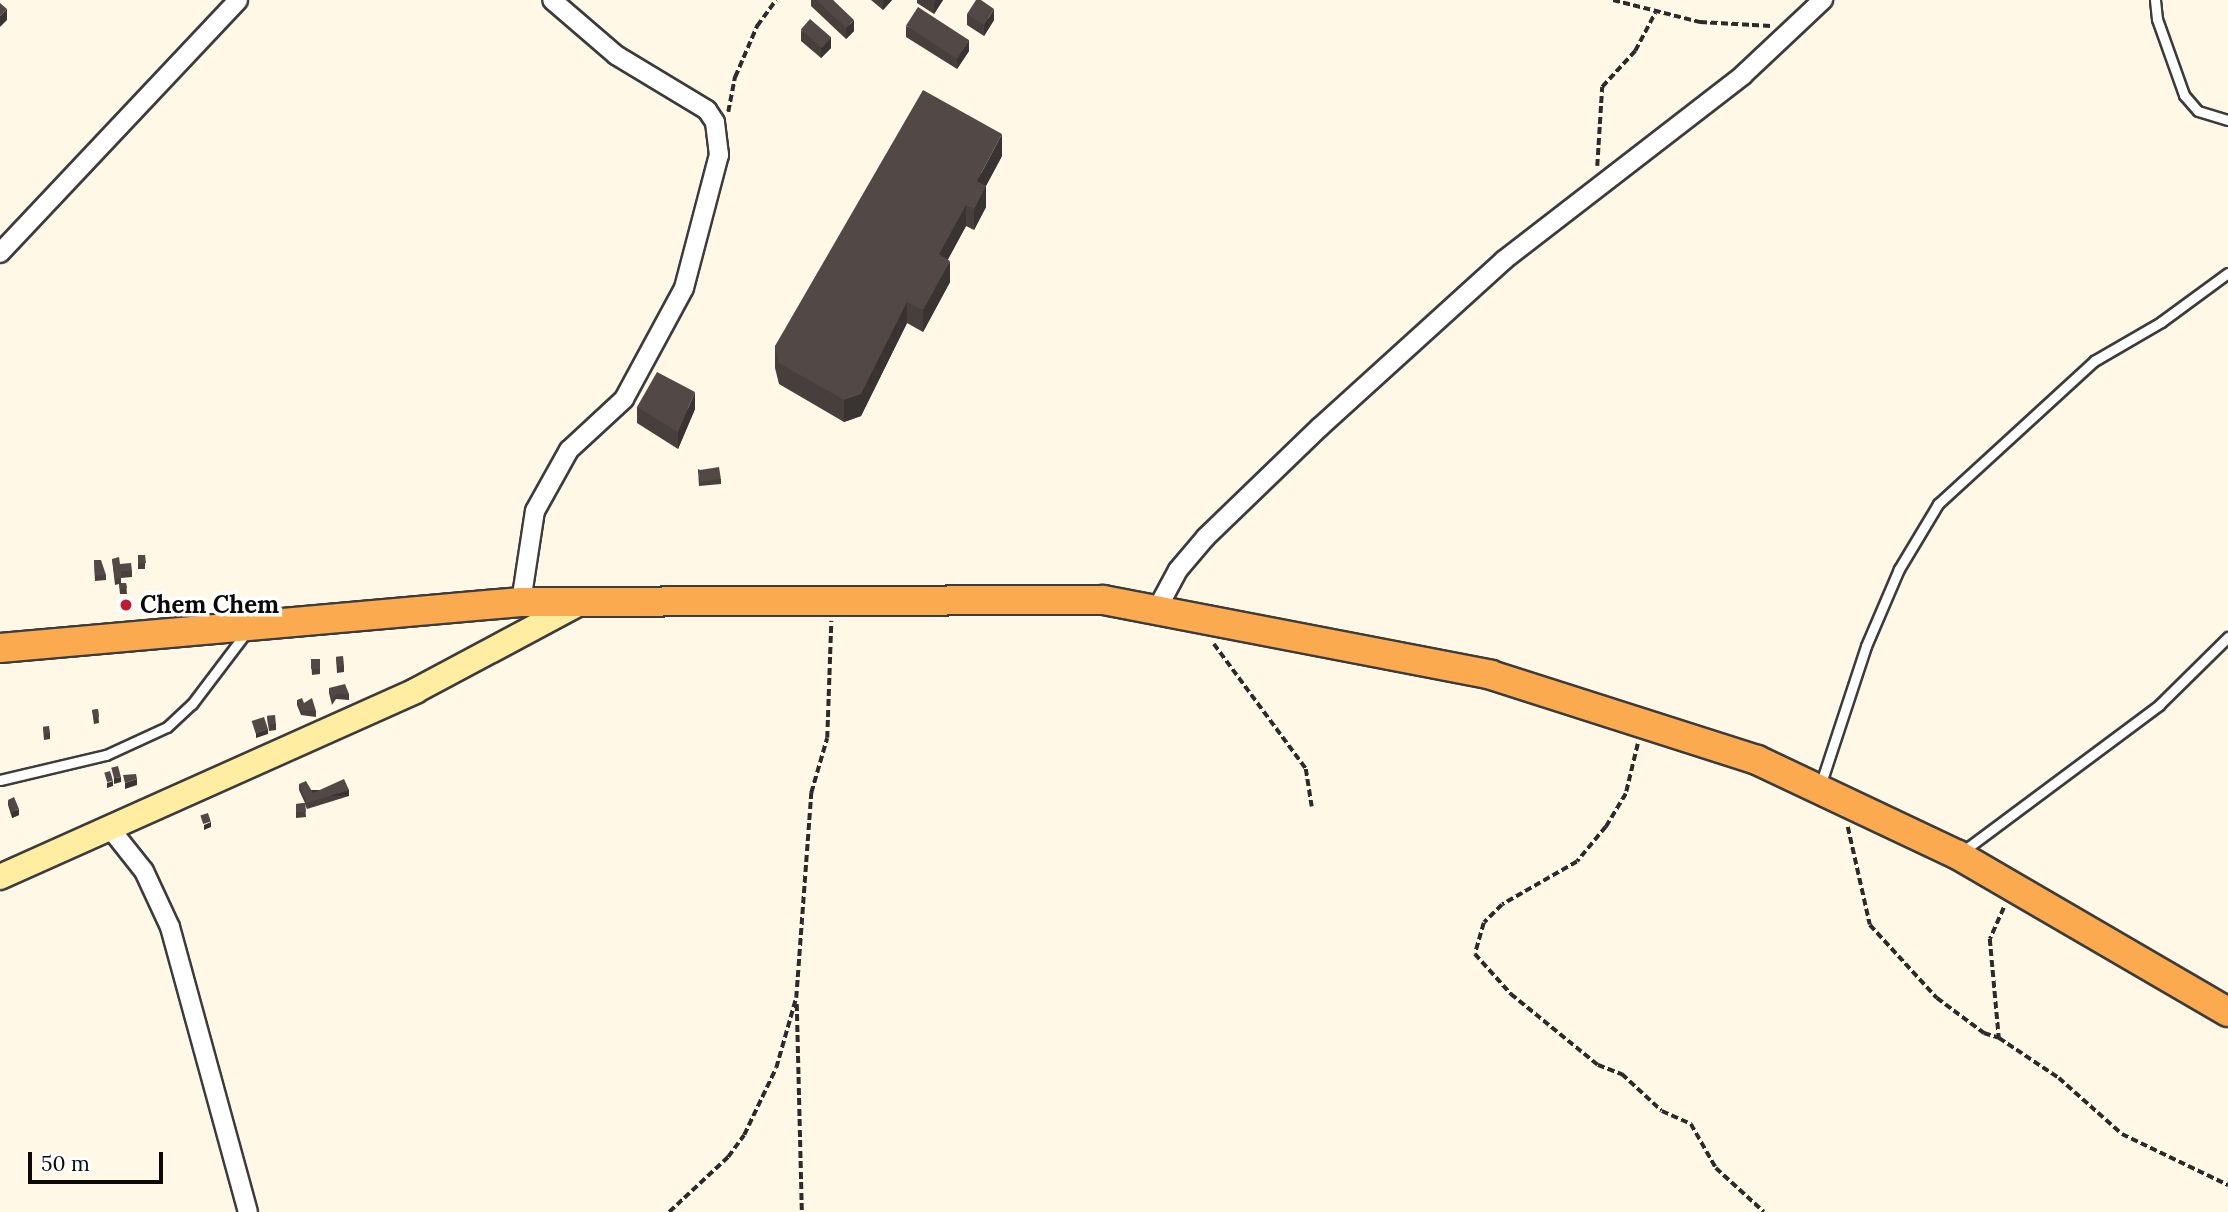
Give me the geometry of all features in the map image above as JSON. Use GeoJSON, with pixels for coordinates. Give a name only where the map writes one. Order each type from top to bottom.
{"type":"FeatureCollection","features":[{"type":"Feature","properties":{"kind":"highway"},"geometry":{"type":"LineString","coordinates":[[0,648],[521,602],[1103,600],[1491,675],[1643,721],[1757,760],[1958,855],[2228,1012]]}},
{"type":"Feature","properties":{"kind":"main road"},"geometry":{"type":"LineString","coordinates":[[0,877],[415,691],[582,602]]}},
{"type":"Feature","properties":{"kind":"street"},"geometry":{"type":"LineString","coordinates":[[0,253],[238,0]]}},
{"type":"Feature","properties":{"kind":"street"},"geometry":{"type":"LineString","coordinates":[[521,602],[535,511],[569,450],[624,398],[684,288],[719,155],[715,122],[707,110],[616,55],[552,0]]}},
{"type":"Feature","properties":{"kind":"street"},"geometry":{"type":"LineString","coordinates":[[1157,609],[1178,570],[1206,537],[1320,427],[1504,260],[1743,75],[1823,0]]}},
{"type":"Feature","properties":{"kind":"street"},"geometry":{"type":"LineString","coordinates":[[109,827],[144,871],[170,927],[248,1212]]}},
{"type":"Feature","properties":{"kind":"lane"},"geometry":{"type":"LineString","coordinates":[[2155,0],[2157,19],[2184,95],[2198,111],[2228,120]]}},
{"type":"Feature","properties":{"kind":"lane"},"geometry":{"type":"LineString","coordinates":[[1830,795],[1866,646],[1899,569],[1938,504],[2094,361],[2161,322],[2228,273]]}},
{"type":"Feature","properties":{"kind":"lane"},"geometry":{"type":"LineString","coordinates":[[0,780],[106,755],[167,727],[192,704],[250,627]]}},
{"type":"Feature","properties":{"kind":"lane"},"geometry":{"type":"LineString","coordinates":[[1958,855],[2159,705],[2228,637]]}},
{"type":"Feature","properties":{"kind":"path"},"geometry":{"type":"LineString","coordinates":[[727,116],[735,77],[757,26],[776,0]]}},
{"type":"Feature","properties":{"kind":"path"},"geometry":{"type":"LineString","coordinates":[[1613,0],[1655,13],[1700,22],[1794,27]]}},
{"type":"Feature","properties":{"kind":"path"},"geometry":{"type":"LineString","coordinates":[[1597,189],[1602,87],[1635,51],[1655,13]]}},
{"type":"Feature","properties":{"kind":"path"},"geometry":{"type":"LineString","coordinates":[[802,1212],[796,998],[811,793],[827,738],[826,666],[834,601]]}},
{"type":"Feature","properties":{"kind":"path"},"geometry":{"type":"LineString","coordinates":[[1194,616],[1306,769],[1312,807]]}},
{"type":"Feature","properties":{"kind":"path"},"geometry":{"type":"LineString","coordinates":[[1643,721],[1626,794],[1606,827],[1577,862],[1493,914],[1484,923],[1475,954],[1511,993],[1598,1065],[1622,1074],[1662,1111],[1691,1124],[1716,1168],[1764,1212]]}},
{"type":"Feature","properties":{"kind":"path"},"geometry":{"type":"LineString","coordinates":[[1830,795],[1870,925],[1937,998],[1984,1032],[1999,1038],[2059,1078],[2122,1134],[2228,1185]]}},
{"type":"Feature","properties":{"kind":"path"},"geometry":{"type":"LineString","coordinates":[[1999,1038],[1990,939],[2013,888]]}},
{"type":"Feature","properties":{"kind":"path"},"geometry":{"type":"LineString","coordinates":[[669,1212],[728,1157],[744,1135],[776,1068],[796,998]]}},
{"type":"Feature","properties":{"kind":"building"},"geometry":{"type":"Polygon","coordinates":[[[816,0],[833,0],[854,20],[846,28],[816,0]]]}},
{"type":"Feature","properties":{"kind":"building"},"geometry":{"type":"Polygon","coordinates":[[[976,0],[981,0],[994,9],[984,25],[967,14],[976,0]]]}},
{"type":"Feature","properties":{"kind":"building"},"geometry":{"type":"Polygon","coordinates":[[[0,3],[7,9],[0,16],[0,3]]]}},
{"type":"Feature","properties":{"kind":"building"},"geometry":{"type":"Polygon","coordinates":[[[918,7],[969,40],[957,59],[906,25],[918,7]]]}},
{"type":"Feature","properties":{"kind":"building"},"geometry":{"type":"Polygon","coordinates":[[[810,19],[831,37],[822,48],[801,30],[810,19]]]}},
{"type":"Feature","properties":{"kind":"building"},"geometry":{"type":"Polygon","coordinates":[[[923,90],[1002,134],[977,181],[986,186],[974,209],[966,205],[939,254],[950,261],[923,310],[907,302],[861,394],[844,400],[779,363],[775,346],[923,90]]]}},
{"type":"Feature","properties":{"kind":"building"},"geometry":{"type":"Polygon","coordinates":[[[657,372],[695,392],[678,432],[637,407],[657,372]]]}},
{"type":"Feature","properties":{"kind":"building"},"geometry":{"type":"Polygon","coordinates":[[[719,467],[721,479],[700,482],[698,470],[719,467]]]}},
{"type":"Feature","properties":{"kind":"building"},"geometry":{"type":"Polygon","coordinates":[[[138,555],[145,555],[146,563],[138,564],[138,555]]]}},
{"type":"Feature","properties":{"kind":"building"},"geometry":{"type":"Polygon","coordinates":[[[119,557],[120,564],[131,563],[132,571],[121,572],[121,578],[115,579],[112,559],[119,557]]]}},
{"type":"Feature","properties":{"kind":"building"},"geometry":{"type":"Polygon","coordinates":[[[94,560],[101,560],[106,575],[95,576],[94,560]]]}},
{"type":"Feature","properties":{"kind":"building"},"geometry":{"type":"Polygon","coordinates":[[[119,583],[126,583],[127,588],[120,589],[119,583]]]}},
{"type":"Feature","properties":{"kind":"building"},"geometry":{"type":"Polygon","coordinates":[[[343,656],[344,666],[337,667],[336,657],[343,656]]]}},
{"type":"Feature","properties":{"kind":"building"},"geometry":{"type":"Polygon","coordinates":[[[311,659],[320,659],[320,669],[311,669],[311,659]]]}},
{"type":"Feature","properties":{"kind":"building"},"geometry":{"type":"Polygon","coordinates":[[[345,684],[349,694],[336,694],[332,699],[329,688],[345,684]]]}},
{"type":"Feature","properties":{"kind":"building"},"geometry":{"type":"Polygon","coordinates":[[[302,698],[304,703],[312,698],[316,711],[301,710],[297,700],[302,698]]]}},
{"type":"Feature","properties":{"kind":"building"},"geometry":{"type":"Polygon","coordinates":[[[98,709],[99,717],[94,718],[92,710],[98,709]]]}},
{"type":"Feature","properties":{"kind":"building"},"geometry":{"type":"Polygon","coordinates":[[[275,715],[276,724],[268,725],[267,716],[275,715]]]}},
{"type":"Feature","properties":{"kind":"building"},"geometry":{"type":"Polygon","coordinates":[[[264,717],[268,729],[256,733],[252,721],[264,717]]]}},
{"type":"Feature","properties":{"kind":"building"},"geometry":{"type":"Polygon","coordinates":[[[49,726],[50,733],[44,734],[43,727],[49,726]]]}},
{"type":"Feature","properties":{"kind":"building"},"geometry":{"type":"Polygon","coordinates":[[[118,766],[121,777],[114,778],[111,768],[118,766]]]}},
{"type":"Feature","properties":{"kind":"building"},"geometry":{"type":"Polygon","coordinates":[[[110,771],[113,781],[107,782],[104,773],[110,771]]]}},
{"type":"Feature","properties":{"kind":"building"},"geometry":{"type":"Polygon","coordinates":[[[136,774],[137,779],[125,783],[123,775],[136,774]]]}},
{"type":"Feature","properties":{"kind":"building"},"geometry":{"type":"Polygon","coordinates":[[[344,779],[349,790],[307,803],[299,784],[306,781],[313,793],[344,779]]]}},
{"type":"Feature","properties":{"kind":"building"},"geometry":{"type":"Polygon","coordinates":[[[14,797],[19,809],[12,812],[8,800],[14,797]]]}},
{"type":"Feature","properties":{"kind":"building"},"geometry":{"type":"Polygon","coordinates":[[[305,803],[306,812],[296,812],[296,804],[305,803]]]}},
{"type":"Feature","properties":{"kind":"building"},"geometry":{"type":"Polygon","coordinates":[[[208,813],[211,822],[203,824],[200,815],[208,813]]]}},
{"type":"Feature","properties":{"kind":"place","name":"Chem Chem"},"geometry":{"type":"Point","coordinates":[126,605]}}]}
